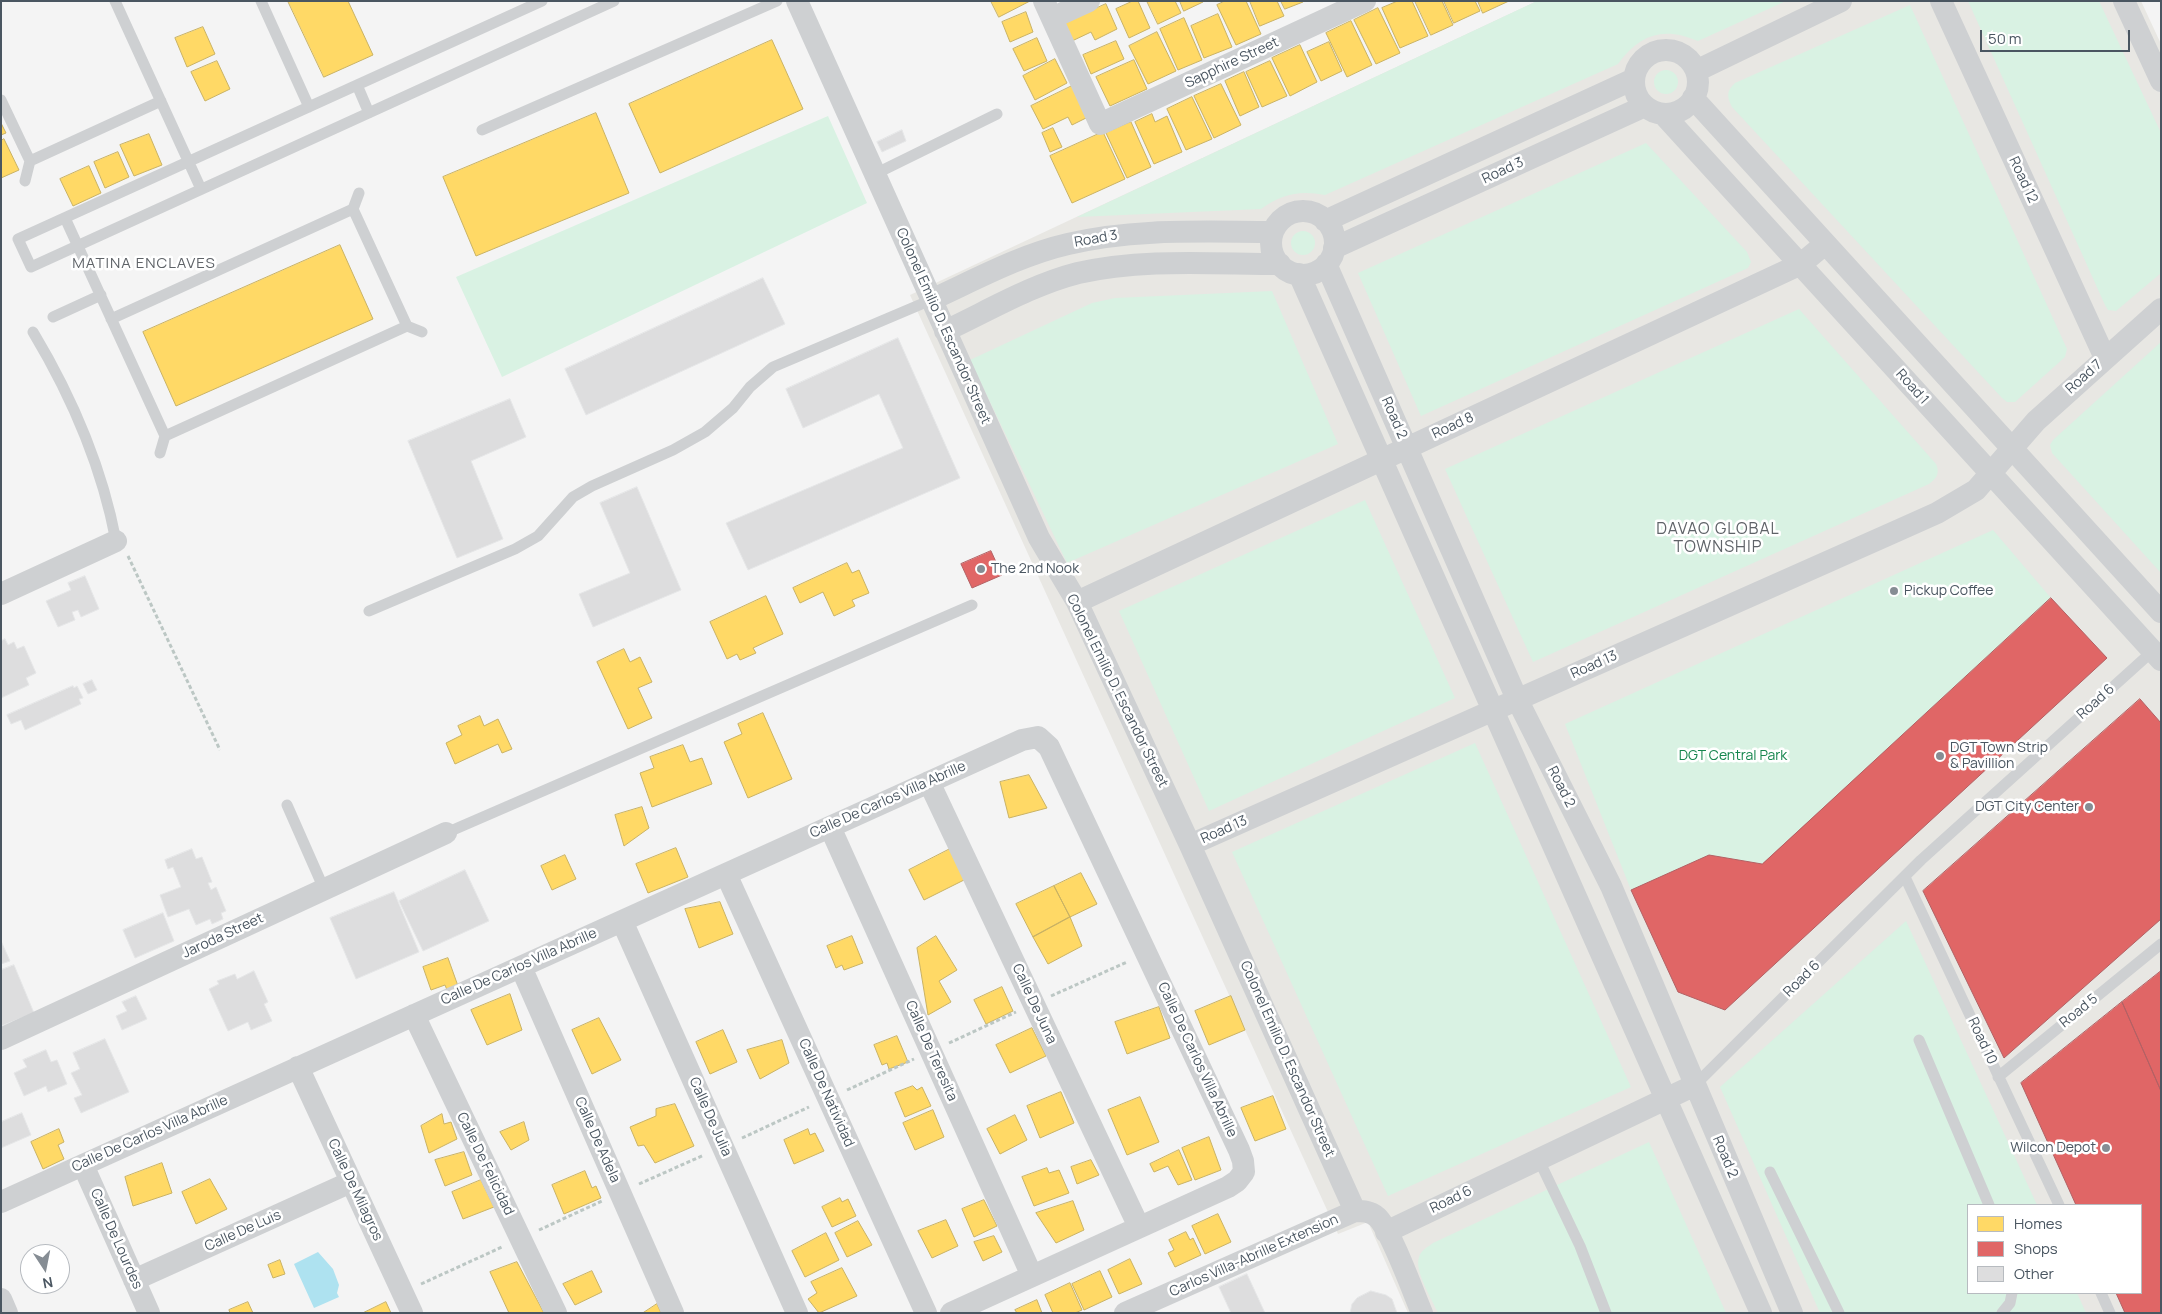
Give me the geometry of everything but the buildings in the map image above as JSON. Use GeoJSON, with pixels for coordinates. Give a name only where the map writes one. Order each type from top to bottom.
{"type":"FeatureCollection","features":[{"type":"Feature","properties":{"kind":"street","name":"Colonel Emilio D. Escandor Street"},"geometry":{"type":"LineString","coordinates":[[796,1],[1039,538],[1077,602],[1190,845],[1355,1211]]}},
{"type":"Feature","properties":{"kind":"street"},"geometry":{"type":"LineString","coordinates":[[1048,10],[1089,1]]}},
{"type":"Feature","properties":{"kind":"street","name":"Sapphire Street"},"geometry":{"type":"LineString","coordinates":[[1048,10],[1100,124],[1365,1]]}},
{"type":"Feature","properties":{"kind":"street"},"geometry":{"type":"LineString","coordinates":[[1696,71],[1841,1]]}},
{"type":"Feature","properties":{"kind":"street","name":"Road 12"},"geometry":{"type":"LineString","coordinates":[[1941,1],[2105,358]]}},
{"type":"Feature","properties":{"kind":"street"},"geometry":{"type":"LineString","coordinates":[[2124,1],[2161,81]]}},
{"type":"Feature","properties":{"kind":"street"},"geometry":{"type":"LineString","coordinates":[[1657,52],[1676,52],[1691,63],[1696,71],[1698,80],[1693,98],[1688,106],[1680,110],[1654,110],[1638,98],[1634,79],[1641,62],[1657,52]]}},
{"type":"Feature","properties":{"kind":"street","name":"Road 3"},"geometry":{"type":"LineString","coordinates":[[1325,220],[1634,79]]}},
{"type":"Feature","properties":{"kind":"street"},"geometry":{"type":"LineString","coordinates":[[1693,98],[2161,612]]}},
{"type":"Feature","properties":{"kind":"street","name":"Road 3"},"geometry":{"type":"LineString","coordinates":[[1330,256],[1654,110]]}},
{"type":"Feature","properties":{"kind":"street","name":"Road 1"},"geometry":{"type":"LineString","coordinates":[[1654,110],[1801,264],[2072,563],[2158,651]]}},
{"type":"Feature","properties":{"kind":"street"},"geometry":{"type":"LineString","coordinates":[[945,331],[1047,283],[1107,267],[1159,264],[1289,269],[1314,272],[1330,256],[1334,238],[1331,228],[1325,220],[1310,212],[1300,211],[1283,218],[1273,232],[1272,249],[1289,269]]}},
{"type":"Feature","properties":{"kind":"street","name":"Road 3"},"geometry":{"type":"LineString","coordinates":[[931,300],[1036,254],[1099,238],[1131,233],[1273,232]]}},
{"type":"Feature","properties":{"kind":"street","name":"Road 8"},"geometry":{"type":"LineString","coordinates":[[1077,602],[1801,264],[1825,244]]}},
{"type":"Feature","properties":{"kind":"street","name":"Road 2"},"geometry":{"type":"LineString","coordinates":[[1330,256],[1407,448],[1517,699],[1610,886],[1792,1313]]}},
{"type":"Feature","properties":{"kind":"street","name":"Road 2"},"geometry":{"type":"LineString","coordinates":[[1289,269],[1382,459],[1761,1313]]}},
{"type":"Feature","properties":{"kind":"street","name":"Road 7"},"geometry":{"type":"LineString","coordinates":[[1990,474],[2036,420],[2161,309]]}},
{"type":"Feature","properties":{"kind":"street","name":"Road 13"},"geometry":{"type":"LineString","coordinates":[[1190,845],[1937,513],[1976,490],[1990,474]]}},
{"type":"Feature","properties":{"kind":"street"},"geometry":{"type":"LineString","coordinates":[[1,594],[116,541]]}},
{"type":"Feature","properties":{"kind":"street"},"geometry":{"type":"LineString","coordinates":[[2072,563],[2096,541]]}},
{"type":"Feature","properties":{"kind":"street","name":"Calle De Carlos Villa Abrille"},"geometry":{"type":"LineString","coordinates":[[1,1202],[1022,740],[1038,737],[1049,747],[1239,1150],[1244,1172],[1237,1181],[1228,1187],[951,1313]]}},
{"type":"Feature","properties":{"kind":"street","name":"Calle De Juna"},"geometry":{"type":"LineString","coordinates":[[930,782],[1139,1227]]}},
{"type":"Feature","properties":{"kind":"street","name":"Calle De Teresita"},"geometry":{"type":"LineString","coordinates":[[830,827],[1032,1276]]}},
{"type":"Feature","properties":{"kind":"street","name":"Jaroda Street"},"geometry":{"type":"LineString","coordinates":[[1,1039],[446,833]]}},
{"type":"Feature","properties":{"kind":"street","name":"Calle De Natividad"},"geometry":{"type":"LineString","coordinates":[[726,874],[926,1313]]}},
{"type":"Feature","properties":{"kind":"street"},"geometry":{"type":"LineString","coordinates":[[1578,900],[1610,886]]}},
{"type":"Feature","properties":{"kind":"street","name":"Calle De Julia"},"geometry":{"type":"LineString","coordinates":[[622,921],[798,1313]]}},
{"type":"Feature","properties":{"kind":"street","name":"Calle De Adela"},"geometry":{"type":"LineString","coordinates":[[521,967],[673,1313]]}},
{"type":"Feature","properties":{"kind":"street","name":"Calle De Felicidad"},"geometry":{"type":"LineString","coordinates":[[414,1015],[556,1313]]}},
{"type":"Feature","properties":{"kind":"street","name":"Calle De Milagros"},"geometry":{"type":"LineString","coordinates":[[298,1068],[412,1313]]}},
{"type":"Feature","properties":{"kind":"street","name":"Road 6"},"geometry":{"type":"LineString","coordinates":[[1386,1232],[1538,1158],[1695,1085]]}},
{"type":"Feature","properties":{"kind":"street","name":"Calle De Lourdes"},"geometry":{"type":"LineString","coordinates":[[83,1165],[149,1313]]}},
{"type":"Feature","properties":{"kind":"street","name":"Calle De Luis"},"geometry":{"type":"LineString","coordinates":[[134,1280],[351,1182]]}},
{"type":"Feature","properties":{"kind":"street"},"geometry":{"type":"LineString","coordinates":[[1355,1211],[1370,1212],[1377,1217],[1386,1232],[1422,1313]]}},
{"type":"Feature","properties":{"kind":"street","name":"Carlos Villa-Abrille Extension"},"geometry":{"type":"LineString","coordinates":[[1126,1313],[1355,1211]]}},
{"type":"Feature","properties":{"kind":"street"},"geometry":{"type":"LineString","coordinates":[[1,1299],[8,1313]]}},
{"type":"Feature","properties":{"kind":"lane"},"geometry":{"type":"LineString","coordinates":[[115,1],[202,189]]}},
{"type":"Feature","properties":{"kind":"lane"},"geometry":{"type":"LineString","coordinates":[[261,1],[309,107]]}},
{"type":"Feature","properties":{"kind":"lane"},"geometry":{"type":"LineString","coordinates":[[542,1],[18,239],[31,267],[614,1]]}},
{"type":"Feature","properties":{"kind":"lane"},"geometry":{"type":"LineString","coordinates":[[482,130],[777,1]]}},
{"type":"Feature","properties":{"kind":"lane"},"geometry":{"type":"LineString","coordinates":[[357,85],[369,112]]}},
{"type":"Feature","properties":{"kind":"lane"},"geometry":{"type":"LineString","coordinates":[[1,100],[30,161],[25,181]]}},
{"type":"Feature","properties":{"kind":"lane"},"geometry":{"type":"LineString","coordinates":[[30,161],[161,101]]}},
{"type":"Feature","properties":{"kind":"lane"},"geometry":{"type":"LineString","coordinates":[[875,174],[997,114]]}},
{"type":"Feature","properties":{"kind":"lane"},"geometry":{"type":"LineString","coordinates":[[111,319],[353,209],[359,193]]}},
{"type":"Feature","properties":{"kind":"lane"},"geometry":{"type":"LineString","coordinates":[[353,209],[407,326],[422,332]]}},
{"type":"Feature","properties":{"kind":"lane"},"geometry":{"type":"LineString","coordinates":[[65,218],[165,436],[160,452]]}},
{"type":"Feature","properties":{"kind":"lane"},"geometry":{"type":"LineString","coordinates":[[53,317],[101,295]]}},
{"type":"Feature","properties":{"kind":"lane"},"geometry":{"type":"LineString","coordinates":[[369,611],[515,549],[538,536],[573,497],[592,486],[672,450],[705,432],[733,408],[750,387],[773,367],[931,300]]}},
{"type":"Feature","properties":{"kind":"lane"},"geometry":{"type":"LineString","coordinates":[[165,436],[407,326]]}},
{"type":"Feature","properties":{"kind":"lane"},"geometry":{"type":"LineString","coordinates":[[33,332],[62,385],[88,442],[108,498],[116,541]]}},
{"type":"Feature","properties":{"kind":"lane"},"geometry":{"type":"LineString","coordinates":[[446,833],[972,605]]}},
{"type":"Feature","properties":{"kind":"lane","name":"Road 6"},"geometry":{"type":"LineString","coordinates":[[1695,1085],[1905,877],[2158,651]]}},
{"type":"Feature","properties":{"kind":"lane"},"geometry":{"type":"LineString","coordinates":[[287,804],[324,889]]}},
{"type":"Feature","properties":{"kind":"lane","name":"Road 10"},"geometry":{"type":"LineString","coordinates":[[1905,877],[2059,1204]]}},
{"type":"Feature","properties":{"kind":"lane","name":"Road 5"},"geometry":{"type":"LineString","coordinates":[[1998,1077],[2161,944]]}},
{"type":"Feature","properties":{"kind":"lane"},"geometry":{"type":"LineString","coordinates":[[1919,1040],[1989,1204]]}},
{"type":"Feature","properties":{"kind":"lane"},"geometry":{"type":"LineString","coordinates":[[1538,1158],[1580,1246],[1606,1313]]}},
{"type":"Feature","properties":{"kind":"lane"},"geometry":{"type":"LineString","coordinates":[[1770,1172],[1839,1313]]}},
{"type":"Feature","properties":{"kind":"lane"},"geometry":{"type":"LineString","coordinates":[[2002,1313],[2010,1303],[2012,1294]]}},
{"type":"Feature","properties":{"kind":"lane"},"geometry":{"type":"LineString","coordinates":[[2101,1294],[2110,1313]]}},
{"type":"Feature","properties":{"kind":"path"},"geometry":{"type":"LineString","coordinates":[[116,541],[131,561],[220,750]]}},
{"type":"Feature","properties":{"kind":"path"},"geometry":{"type":"LineString","coordinates":[[402,1293],[1146,953]]}},
{"type":"Feature","properties":{"kind":"shaded area"},"geometry":{"type":"Polygon","coordinates":[[[1537,1],[2141,1],[2161,44],[2161,1313],[1408,1313],[1368,1222],[1338,1234],[910,295],[1537,1]]]}},
{"type":"Feature","properties":{"kind":"green space"},"geometry":{"type":"Polygon","coordinates":[[[1537,1],[1786,1],[1698,41],[1674,34],[1653,36],[1635,46],[1618,64],[1325,195],[1291,194],[1261,209],[1077,217],[1537,1]]]}},
{"type":"Feature","properties":{"kind":"green space"},"geometry":{"type":"Polygon","coordinates":[[[1968,1],[2099,1],[2161,133],[2161,273],[2116,311],[2108,310],[2105,305],[1968,1]]]}},
{"type":"Feature","properties":{"kind":"green space"},"geometry":{"type":"Polygon","coordinates":[[[1910,5],[2067,349],[2065,357],[2015,402],[2007,402],[2002,398],[1732,107],[1729,100],[1729,91],[1735,83],[1910,5]]]}},
{"type":"Feature","properties":{"kind":"green space"},"geometry":{"type":"Polygon","coordinates":[[[1666,70],[1675,73],[1678,82],[1675,91],[1666,94],[1657,91],[1654,82],[1657,73],[1666,70]]]}},
{"type":"Feature","properties":{"kind":"green space"},"geometry":{"type":"Polygon","coordinates":[[[828,116],[867,203],[502,377],[456,277],[828,116]]]}},
{"type":"Feature","properties":{"kind":"green space"},"geometry":{"type":"Polygon","coordinates":[[[1646,143],[1747,252],[1751,262],[1748,268],[1421,416],[1358,273],[1646,143]]]}},
{"type":"Feature","properties":{"kind":"green space"},"geometry":{"type":"Polygon","coordinates":[[[1303,231],[1312,234],[1315,243],[1312,252],[1303,255],[1294,252],[1291,243],[1294,234],[1303,231]]]}},
{"type":"Feature","properties":{"kind":"green space"},"geometry":{"type":"Polygon","coordinates":[[[1272,291],[1338,444],[1067,563],[970,360],[1092,303],[1115,298],[1272,291]]]}},
{"type":"Feature","properties":{"kind":"green space"},"geometry":{"type":"Polygon","coordinates":[[[1799,309],[1936,464],[1938,473],[1936,477],[1929,484],[1533,662],[1445,469],[1799,309]]]}},
{"type":"Feature","properties":{"kind":"green space"},"geometry":{"type":"Polygon","coordinates":[[[2161,342],[2161,573],[2052,453],[2050,445],[2053,440],[2161,342]]]}},
{"type":"Feature","properties":{"kind":"green space"},"geometry":{"type":"Polygon","coordinates":[[[1365,500],[1455,698],[1209,811],[1119,611],[1365,500]]]}},
{"type":"Feature","properties":{"kind":"green space","name":"DGT Central Park"},"geometry":{"type":"Polygon","coordinates":[[[1993,530],[2051,598],[1762,864],[1709,855],[1631,890],[1565,724],[1993,530]]]}},
{"type":"Feature","properties":{"kind":"green space"},"geometry":{"type":"Polygon","coordinates":[[[1475,743],[1631,1087],[1388,1196],[1232,852],[1475,743]]]}},
{"type":"Feature","properties":{"kind":"green space"},"geometry":{"type":"Polygon","coordinates":[[[1906,921],[2037,1204],[1967,1204],[1967,1294],[2077,1294],[2086,1313],[1820,1313],[1720,1087],[1906,921]]]}},
{"type":"Feature","properties":{"kind":"green space"},"geometry":{"type":"Polygon","coordinates":[[[1649,1142],[1726,1313],[1438,1313],[1419,1270],[1418,1263],[1421,1252],[1433,1243],[1649,1142]]]}},
{"type":"Feature","properties":{"kind":"water"},"geometry":{"type":"Polygon","coordinates":[[[318,1252],[333,1269],[339,1285],[337,1293],[339,1297],[314,1308],[294,1264],[318,1252]]]}},
{"type":"Feature","properties":{"kind":"place","name":"The 2nd Nook"},"geometry":{"type":"Point","coordinates":[981,569]}},
{"type":"Feature","properties":{"kind":"place","name":"Pickup Coffee"},"geometry":{"type":"Point","coordinates":[1894,591]}},
{"type":"Feature","properties":{"kind":"place","name":"DGT Town Strip & Pavillion"},"geometry":{"type":"Point","coordinates":[1940,756]}},
{"type":"Feature","properties":{"kind":"place","name":"DGT City Center"},"geometry":{"type":"Point","coordinates":[2089,807]}},
{"type":"Feature","properties":{"kind":"place","name":"Wilcon Depot"},"geometry":{"type":"Point","coordinates":[2106,1148]}},
{"type":"Feature","properties":{"kind":"district","name":"MATINA ENCLAVES"},"geometry":{"type":"Point","coordinates":[144,264]}},
{"type":"Feature","properties":{"kind":"district","name":"DAVAO GLOBAL TOWNSHIP"},"geometry":{"type":"Point","coordinates":[1718,539]}}]}
